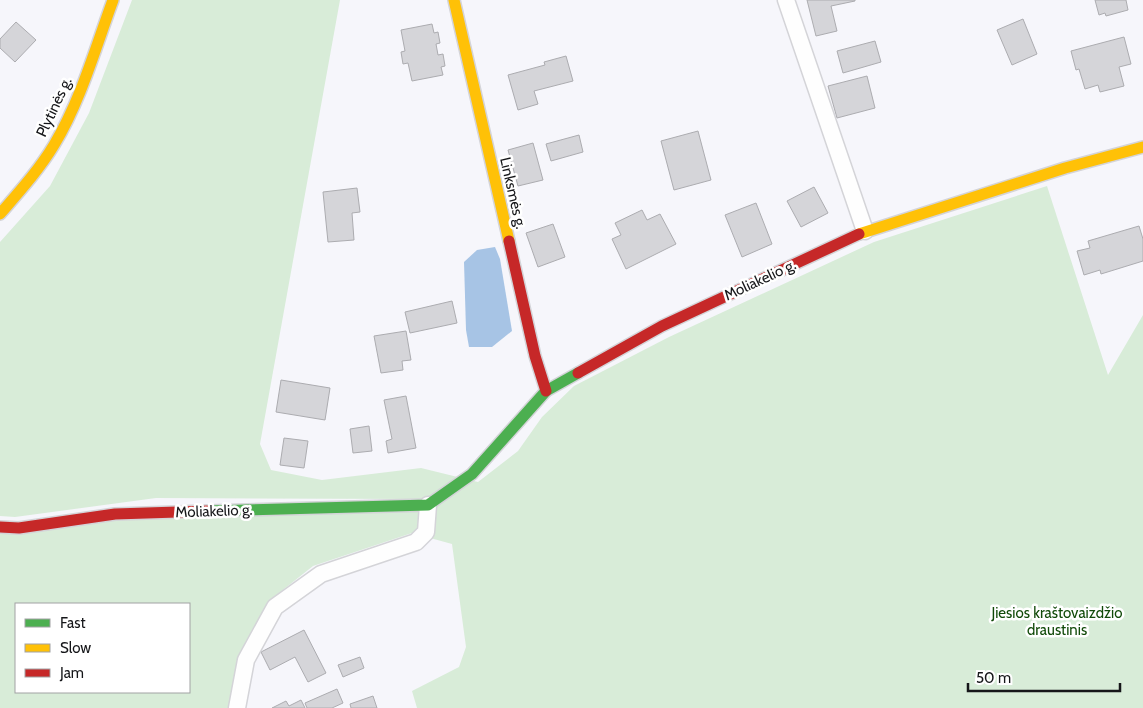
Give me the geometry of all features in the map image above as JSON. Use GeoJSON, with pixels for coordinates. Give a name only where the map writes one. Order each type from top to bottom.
{"type":"FeatureCollection","features":[{"type":"Feature","properties":{"kind":"street","name":"Plytinės g."},"geometry":{"type":"LineString","coordinates":[[0,214],[32,176],[54,144],[73,108],[113,0]]}},
{"type":"Feature","properties":{"kind":"street","name":"Linksmės g."},"geometry":{"type":"LineString","coordinates":[[454,0],[535,356],[546,391]]}},
{"type":"Feature","properties":{"kind":"street"},"geometry":{"type":"LineString","coordinates":[[786,0],[865,232]]}},
{"type":"Feature","properties":{"kind":"street","name":"Moliakelio g."},"geometry":{"type":"LineString","coordinates":[[0,527],[19,528],[115,514],[428,505],[472,474],[546,391],[662,326],[865,232],[1066,168],[1143,147]]}},
{"type":"Feature","properties":{"kind":"street"},"geometry":{"type":"LineString","coordinates":[[237,708],[246,660],[275,607],[321,574],[416,542],[426,532],[428,505]]}},
{"type":"Feature","properties":{"kind":"green space","name":"Jiesios kraštovaizdžio draustinis"},"geometry":{"type":"Polygon","coordinates":[[[132,0],[340,0],[260,444],[271,470],[322,480],[421,468],[478,482],[518,451],[542,417],[574,386],[669,337],[874,242],[1047,186],[1108,375],[1143,315],[1143,708],[417,708],[412,691],[459,667],[466,647],[452,544],[412,533],[313,566],[269,601],[239,657],[229,708],[0,708],[0,527],[412,499],[156,498],[15,517],[0,516],[0,242],[50,186],[89,113],[132,0]]]}},
{"type":"Feature","properties":{"kind":"water"},"geometry":{"type":"Polygon","coordinates":[[[495,247],[500,259],[512,331],[492,347],[469,347],[466,330],[464,262],[477,250],[495,247]]]}},
{"type":"Feature","properties":{"kind":"building"},"geometry":{"type":"Polygon","coordinates":[[[807,0],[855,1],[831,6],[837,31],[816,36],[807,0]]]}},
{"type":"Feature","properties":{"kind":"building"},"geometry":{"type":"Polygon","coordinates":[[[1095,0],[1126,0],[1128,10],[1106,16],[1105,13],[1099,15],[1095,0]]]}},
{"type":"Feature","properties":{"kind":"building"},"geometry":{"type":"Polygon","coordinates":[[[1023,19],[1037,54],[1012,65],[997,30],[1023,19]]]}},
{"type":"Feature","properties":{"kind":"building"},"geometry":{"type":"Polygon","coordinates":[[[16,22],[36,40],[15,62],[0,48],[0,39],[16,22]]]}},
{"type":"Feature","properties":{"kind":"building"},"geometry":{"type":"Polygon","coordinates":[[[432,24],[434,33],[438,32],[440,43],[436,44],[438,55],[443,54],[445,66],[441,67],[443,75],[412,81],[408,63],[403,64],[401,52],[405,51],[401,30],[432,24]]]}},
{"type":"Feature","properties":{"kind":"building"},"geometry":{"type":"Polygon","coordinates":[[[1124,37],[1131,64],[1119,67],[1124,86],[1100,92],[1098,85],[1085,89],[1079,69],[1076,70],[1071,51],[1124,37]]]}},
{"type":"Feature","properties":{"kind":"building"},"geometry":{"type":"Polygon","coordinates":[[[875,41],[881,62],[843,73],[837,51],[875,41]]]}},
{"type":"Feature","properties":{"kind":"building"},"geometry":{"type":"Polygon","coordinates":[[[566,56],[573,81],[534,91],[538,104],[518,110],[508,75],[545,65],[544,62],[566,56]]]}},
{"type":"Feature","properties":{"kind":"building"},"geometry":{"type":"Polygon","coordinates":[[[867,76],[875,108],[837,118],[828,86],[867,76]]]}},
{"type":"Feature","properties":{"kind":"building"},"geometry":{"type":"Polygon","coordinates":[[[698,131],[711,180],[674,190],[661,141],[698,131]]]}},
{"type":"Feature","properties":{"kind":"building"},"geometry":{"type":"Polygon","coordinates":[[[579,135],[583,152],[551,161],[546,144],[579,135]]]}},
{"type":"Feature","properties":{"kind":"building"},"geometry":{"type":"Polygon","coordinates":[[[533,143],[543,180],[518,186],[508,150],[533,143]]]}},
{"type":"Feature","properties":{"kind":"building"},"geometry":{"type":"Polygon","coordinates":[[[814,187],[828,213],[801,227],[787,201],[814,187]]]}},
{"type":"Feature","properties":{"kind":"building"},"geometry":{"type":"Polygon","coordinates":[[[357,188],[360,212],[352,213],[354,240],[328,242],[323,192],[357,188]]]}},
{"type":"Feature","properties":{"kind":"building"},"geometry":{"type":"Polygon","coordinates":[[[756,203],[772,244],[742,257],[725,215],[756,203]]]}},
{"type":"Feature","properties":{"kind":"building"},"geometry":{"type":"Polygon","coordinates":[[[642,210],[647,220],[660,214],[676,244],[626,269],[612,239],[621,235],[615,223],[642,210]]]}},
{"type":"Feature","properties":{"kind":"building"},"geometry":{"type":"Polygon","coordinates":[[[553,224],[565,257],[538,267],[526,233],[553,224]]]}},
{"type":"Feature","properties":{"kind":"building"},"geometry":{"type":"Polygon","coordinates":[[[1139,226],[1143,239],[1143,261],[1101,274],[1100,270],[1084,275],[1077,251],[1090,248],[1088,241],[1139,226]]]}},
{"type":"Feature","properties":{"kind":"building"},"geometry":{"type":"Polygon","coordinates":[[[452,301],[457,323],[410,333],[405,312],[452,301]]]}},
{"type":"Feature","properties":{"kind":"building"},"geometry":{"type":"Polygon","coordinates":[[[406,331],[411,360],[402,361],[403,370],[381,373],[374,336],[406,331]]]}},
{"type":"Feature","properties":{"kind":"building"},"geometry":{"type":"Polygon","coordinates":[[[281,380],[330,388],[325,420],[276,412],[281,380]]]}},
{"type":"Feature","properties":{"kind":"building"},"geometry":{"type":"Polygon","coordinates":[[[406,396],[416,448],[388,453],[386,441],[392,439],[384,400],[406,396]]]}},
{"type":"Feature","properties":{"kind":"building"},"geometry":{"type":"Polygon","coordinates":[[[369,426],[372,451],[353,453],[350,429],[369,426]]]}},
{"type":"Feature","properties":{"kind":"building"},"geometry":{"type":"Polygon","coordinates":[[[284,438],[308,441],[304,468],[280,465],[284,438]]]}},
{"type":"Feature","properties":{"kind":"building"},"geometry":{"type":"Polygon","coordinates":[[[304,630],[326,673],[308,682],[295,657],[270,670],[261,652],[304,630]]]}},
{"type":"Feature","properties":{"kind":"building"},"geometry":{"type":"Polygon","coordinates":[[[360,657],[364,668],[343,677],[338,665],[360,657]]]}},
{"type":"Feature","properties":{"kind":"building"},"geometry":{"type":"Polygon","coordinates":[[[337,689],[343,703],[332,708],[307,708],[305,703],[337,689]]]}},
{"type":"Feature","properties":{"kind":"building"},"geometry":{"type":"Polygon","coordinates":[[[373,696],[377,708],[351,708],[350,704],[373,696]]]}},
{"type":"Feature","properties":{"kind":"building"},"geometry":{"type":"Polygon","coordinates":[[[301,700],[305,708],[272,708],[286,701],[289,706],[301,700]]]}},
{"type":"Feature","properties":{"kind":"traffic: fast"},"geometry":{"type":"LineString","coordinates":[[209,511],[428,505],[472,474],[546,391],[578,373]]}},
{"type":"Feature","properties":{"kind":"traffic: slow"},"geometry":{"type":"LineString","coordinates":[[0,214],[42,163],[64,128],[87,74],[113,0]]}},
{"type":"Feature","properties":{"kind":"traffic: slow"},"geometry":{"type":"LineString","coordinates":[[454,0],[509,241]]}},
{"type":"Feature","properties":{"kind":"traffic: slow"},"geometry":{"type":"LineString","coordinates":[[859,234],[1065,168],[1143,147]]}},
{"type":"Feature","properties":{"kind":"traffic: jam"},"geometry":{"type":"LineString","coordinates":[[578,373],[662,326],[859,234]]}},
{"type":"Feature","properties":{"kind":"traffic: jam"},"geometry":{"type":"LineString","coordinates":[[509,241],[535,356],[546,391]]}},
{"type":"Feature","properties":{"kind":"traffic: jam"},"geometry":{"type":"LineString","coordinates":[[0,527],[19,528],[115,514],[209,511]]}}]}
